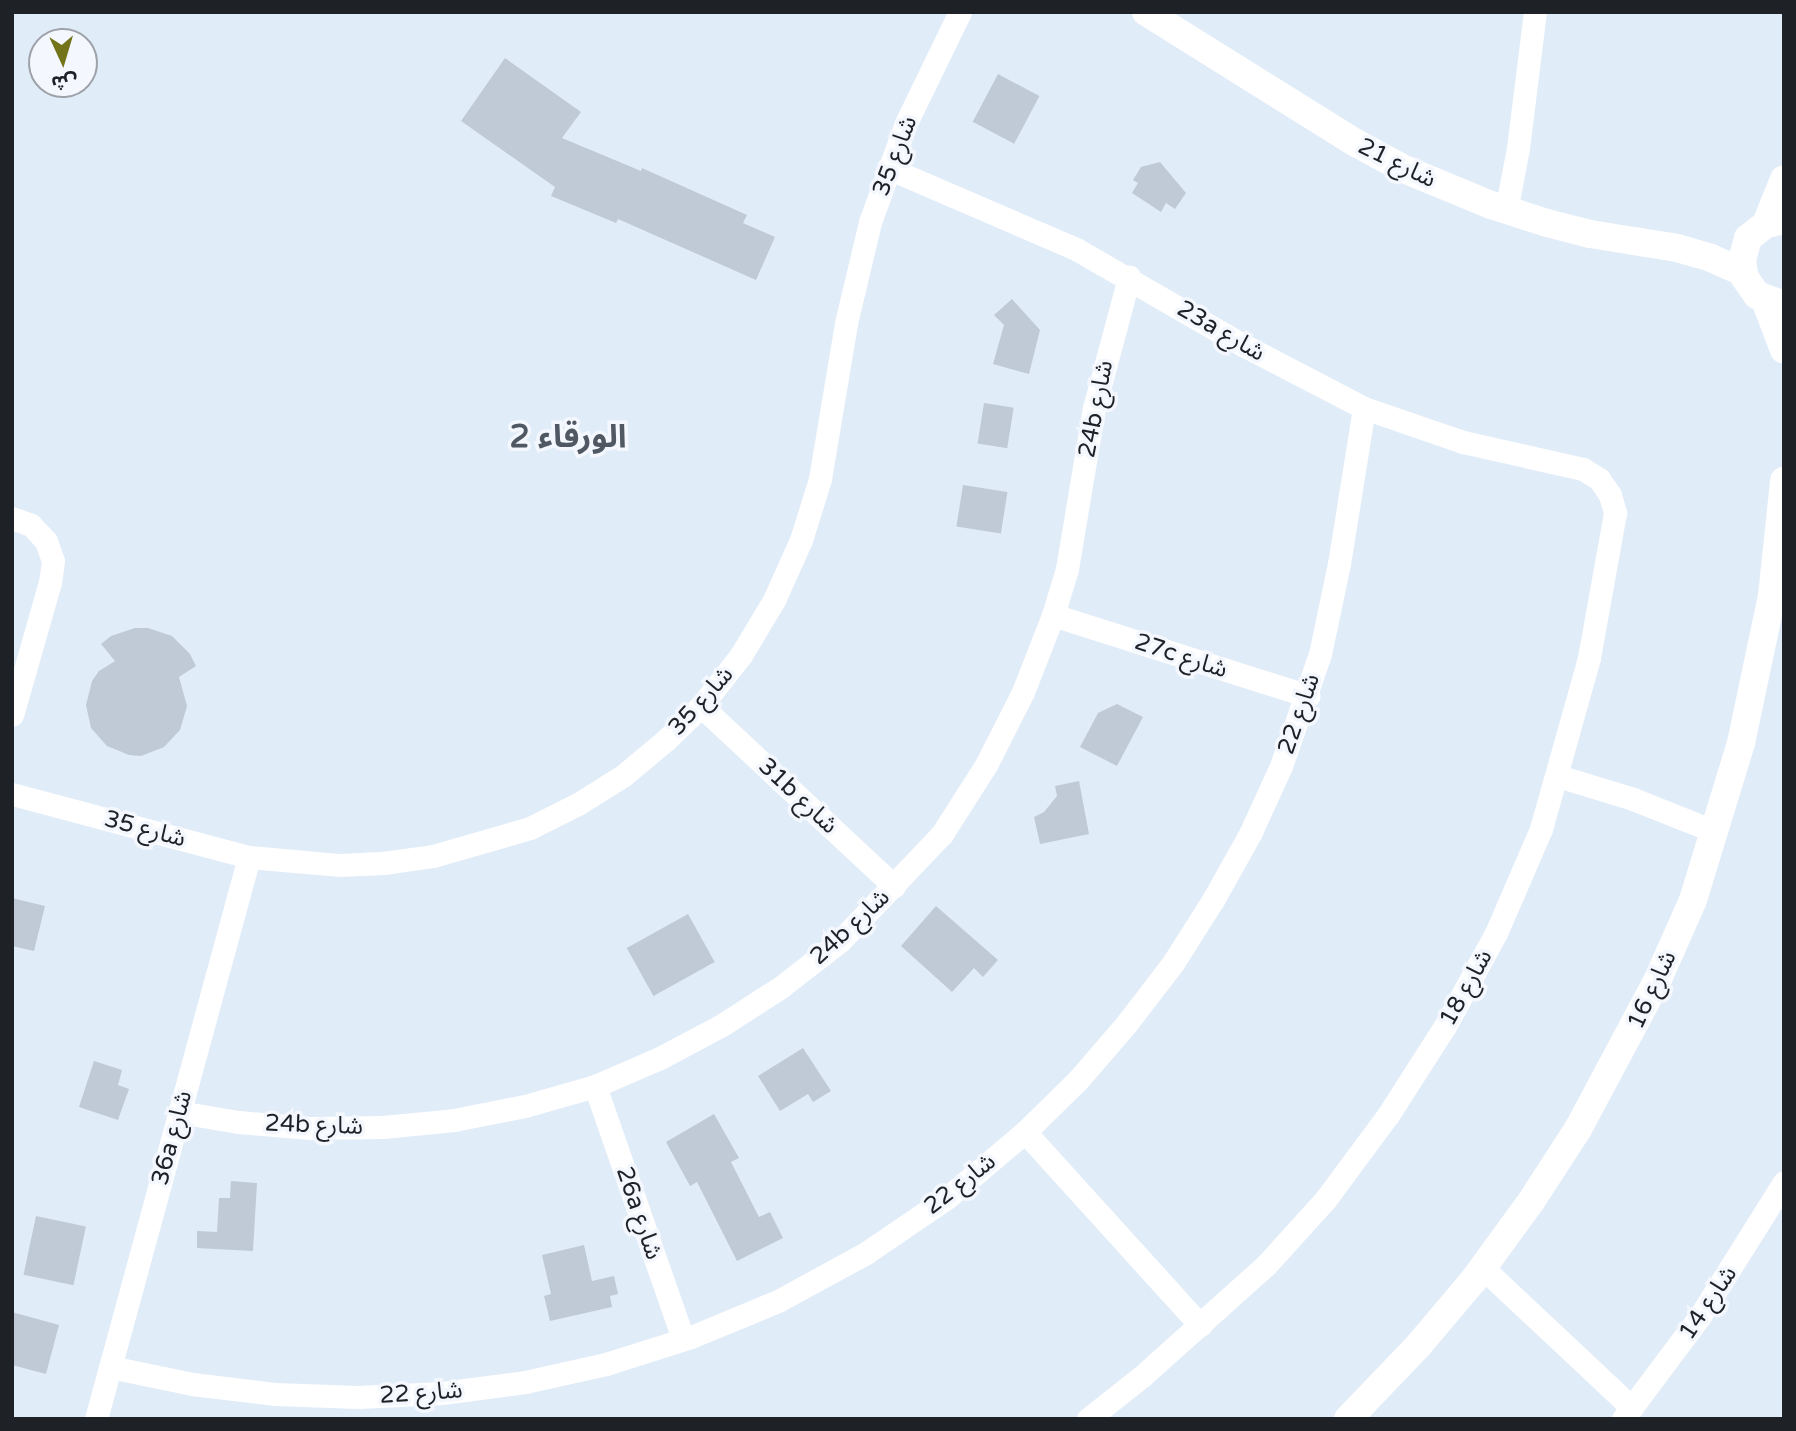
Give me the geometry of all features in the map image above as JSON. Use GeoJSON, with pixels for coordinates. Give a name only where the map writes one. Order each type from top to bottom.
{"type":"FeatureCollection","features":[{"type":"Feature","properties":{"kind":"street","name":"شارع 35"},"geometry":{"type":"LineString","coordinates":[[12,794],[249,857],[293,863],[372,864],[419,859],[479,845],[530,828],[578,804],[624,775],[701,706],[741,655],[775,600],[801,540],[820,478],[856,272],[888,169],[906,122],[960,12]]}},
{"type":"Feature","properties":{"kind":"street","name":"شارع 21"},"geometry":{"type":"LineString","coordinates":[[1146,12],[1356,144],[1404,169],[1499,208],[1590,234],[1677,247],[1743,272]]}},
{"type":"Feature","properties":{"kind":"street"},"geometry":{"type":"LineString","coordinates":[[1499,208],[1519,126],[1535,12]]}},
{"type":"Feature","properties":{"kind":"street","name":"23a شارع"},"geometry":{"type":"LineString","coordinates":[[888,169],[1021,224],[1129,277],[1245,346],[1364,408],[1463,442],[1564,464]]}},
{"type":"Feature","properties":{"kind":"street"},"geometry":{"type":"LineString","coordinates":[[1784,178],[1766,228],[1742,261],[1743,272],[1750,287],[1774,302],[1784,350]]}},
{"type":"Feature","properties":{"kind":"street","name":"شارع 21"},"geometry":{"type":"LineString","coordinates":[[1677,247],[1766,228]]}},
{"type":"Feature","properties":{"kind":"street","name":"24b شارع"},"geometry":{"type":"LineString","coordinates":[[179,1112],[238,1122],[310,1128],[383,1127],[454,1120],[514,1108],[595,1086],[680,1047],[781,988],[839,941],[942,834],[986,765],[1023,692],[1053,615],[1075,530],[1105,359],[1129,277]]}},
{"type":"Feature","properties":{"kind":"street","name":"شارع 22"},"geometry":{"type":"LineString","coordinates":[[110,1367],[192,1384],[275,1394],[400,1395],[525,1382],[606,1364],[683,1339],[778,1301],[866,1253],[948,1197],[1025,1132],[1078,1080],[1127,1023],[1173,963],[1250,834],[1281,766],[1308,696],[1330,611],[1364,408]]}},
{"type":"Feature","properties":{"kind":"street","name":"شارع 18"},"geometry":{"type":"LineString","coordinates":[[1088,1419],[1200,1325],[1266,1265],[1325,1200],[1388,1115],[1445,1027],[1496,933],[1541,829],[1558,776],[1589,659],[1615,513],[1610,495],[1599,479],[1583,469],[1564,464]]}},
{"type":"Feature","properties":{"kind":"street","name":"شارع 16"},"geometry":{"type":"LineString","coordinates":[[1348,1419],[1418,1346],[1478,1275],[1578,1129],[1620,1055],[1693,900],[1718,823],[1759,670],[1772,596],[1784,481]]}},
{"type":"Feature","properties":{"kind":"street"},"geometry":{"type":"LineString","coordinates":[[12,518],[31,525],[46,541],[53,561],[50,582],[12,715]]}},
{"type":"Feature","properties":{"kind":"street","name":"27c شارع"},"geometry":{"type":"LineString","coordinates":[[1053,615],[1308,696]]}},
{"type":"Feature","properties":{"kind":"street","name":"31b شارع"},"geometry":{"type":"LineString","coordinates":[[701,706],[894,886]]}},
{"type":"Feature","properties":{"kind":"street"},"geometry":{"type":"LineString","coordinates":[[1558,776],[1718,823]]}},
{"type":"Feature","properties":{"kind":"street","name":"36a شارع"},"geometry":{"type":"LineString","coordinates":[[96,1419],[249,857]]}},
{"type":"Feature","properties":{"kind":"street","name":"26a شارع"},"geometry":{"type":"LineString","coordinates":[[595,1086],[683,1339]]}},
{"type":"Feature","properties":{"kind":"street"},"geometry":{"type":"LineString","coordinates":[[1025,1132],[1200,1325]]}},
{"type":"Feature","properties":{"kind":"street","name":"شارع 14"},"geometry":{"type":"LineString","coordinates":[[1633,1407],[1700,1317],[1784,1182]]}},
{"type":"Feature","properties":{"kind":"street"},"geometry":{"type":"LineString","coordinates":[[1478,1275],[1633,1407]]}},
{"type":"Feature","properties":{"kind":"building"},"geometry":{"type":"Polygon","coordinates":[[[505,58],[581,112],[562,138],[641,171],[642,168],[747,215],[743,223],[775,237],[756,280],[618,219],[616,223],[551,196],[555,187],[461,121],[505,58]]]}},
{"type":"Feature","properties":{"kind":"building"},"geometry":{"type":"Polygon","coordinates":[[[998,74],[1039,96],[1014,144],[973,122],[998,74]]]}},
{"type":"Feature","properties":{"kind":"building"},"geometry":{"type":"Polygon","coordinates":[[[1160,162],[1186,193],[1175,209],[1166,203],[1161,212],[1132,193],[1138,183],[1133,180],[1141,167],[1160,162]]]}},
{"type":"Feature","properties":{"kind":"building"},"geometry":{"type":"Polygon","coordinates":[[[1012,299],[1040,330],[1029,374],[993,364],[1004,325],[994,315],[1012,299]]]}},
{"type":"Feature","properties":{"kind":"building"},"geometry":{"type":"Polygon","coordinates":[[[984,403],[1014,408],[1007,448],[978,443],[984,403]]]}},
{"type":"Feature","properties":{"kind":"building"},"geometry":{"type":"Polygon","coordinates":[[[963,485],[1007,492],[1001,534],[956,526],[963,485]]]}},
{"type":"Feature","properties":{"kind":"building"},"geometry":{"type":"Polygon","coordinates":[[[135,628],[148,628],[172,636],[190,654],[196,666],[179,677],[187,706],[180,730],[164,747],[141,756],[129,755],[107,746],[91,728],[86,705],[92,681],[99,671],[115,661],[101,644],[111,636],[135,628]]]}},
{"type":"Feature","properties":{"kind":"building"},"geometry":{"type":"Polygon","coordinates":[[[1117,704],[1143,717],[1117,766],[1080,747],[1098,713],[1117,704]]]}},
{"type":"Feature","properties":{"kind":"building"},"geometry":{"type":"Polygon","coordinates":[[[1079,781],[1089,834],[1040,844],[1034,817],[1044,812],[1057,796],[1055,786],[1079,781]]]}},
{"type":"Feature","properties":{"kind":"building"},"geometry":{"type":"Polygon","coordinates":[[[12,898],[45,906],[34,951],[12,946],[12,898]]]}},
{"type":"Feature","properties":{"kind":"building"},"geometry":{"type":"Polygon","coordinates":[[[936,906],[998,960],[983,977],[974,968],[952,992],[901,946],[936,906]]]}},
{"type":"Feature","properties":{"kind":"building"},"geometry":{"type":"Polygon","coordinates":[[[688,914],[715,962],[653,996],[627,948],[688,914]]]}},
{"type":"Feature","properties":{"kind":"building"},"geometry":{"type":"Polygon","coordinates":[[[803,1048],[831,1091],[813,1102],[808,1094],[780,1111],[758,1076],[803,1048]]]}},
{"type":"Feature","properties":{"kind":"building"},"geometry":{"type":"Polygon","coordinates":[[[94,1061],[122,1070],[118,1085],[129,1089],[118,1120],[79,1107],[94,1061]]]}},
{"type":"Feature","properties":{"kind":"building"},"geometry":{"type":"Polygon","coordinates":[[[714,1114],[739,1158],[731,1162],[759,1217],[770,1212],[783,1238],[737,1261],[697,1182],[690,1186],[666,1142],[714,1114]]]}},
{"type":"Feature","properties":{"kind":"building"},"geometry":{"type":"Polygon","coordinates":[[[231,1181],[257,1183],[253,1251],[197,1248],[197,1231],[217,1232],[219,1198],[230,1198],[231,1181]]]}},
{"type":"Feature","properties":{"kind":"building"},"geometry":{"type":"Polygon","coordinates":[[[36,1216],[86,1227],[73,1285],[24,1275],[36,1216]]]}},
{"type":"Feature","properties":{"kind":"building"},"geometry":{"type":"Polygon","coordinates":[[[584,1245],[592,1281],[614,1276],[618,1294],[610,1296],[612,1307],[550,1321],[544,1296],[551,1294],[542,1255],[584,1245]]]}},
{"type":"Feature","properties":{"kind":"building"},"geometry":{"type":"Polygon","coordinates":[[[12,1312],[59,1325],[46,1374],[12,1365],[12,1312]]]}},
{"type":"Feature","properties":{"kind":"district","name":"الورقاء 2"},"geometry":{"type":"Point","coordinates":[568,437]}}]}
